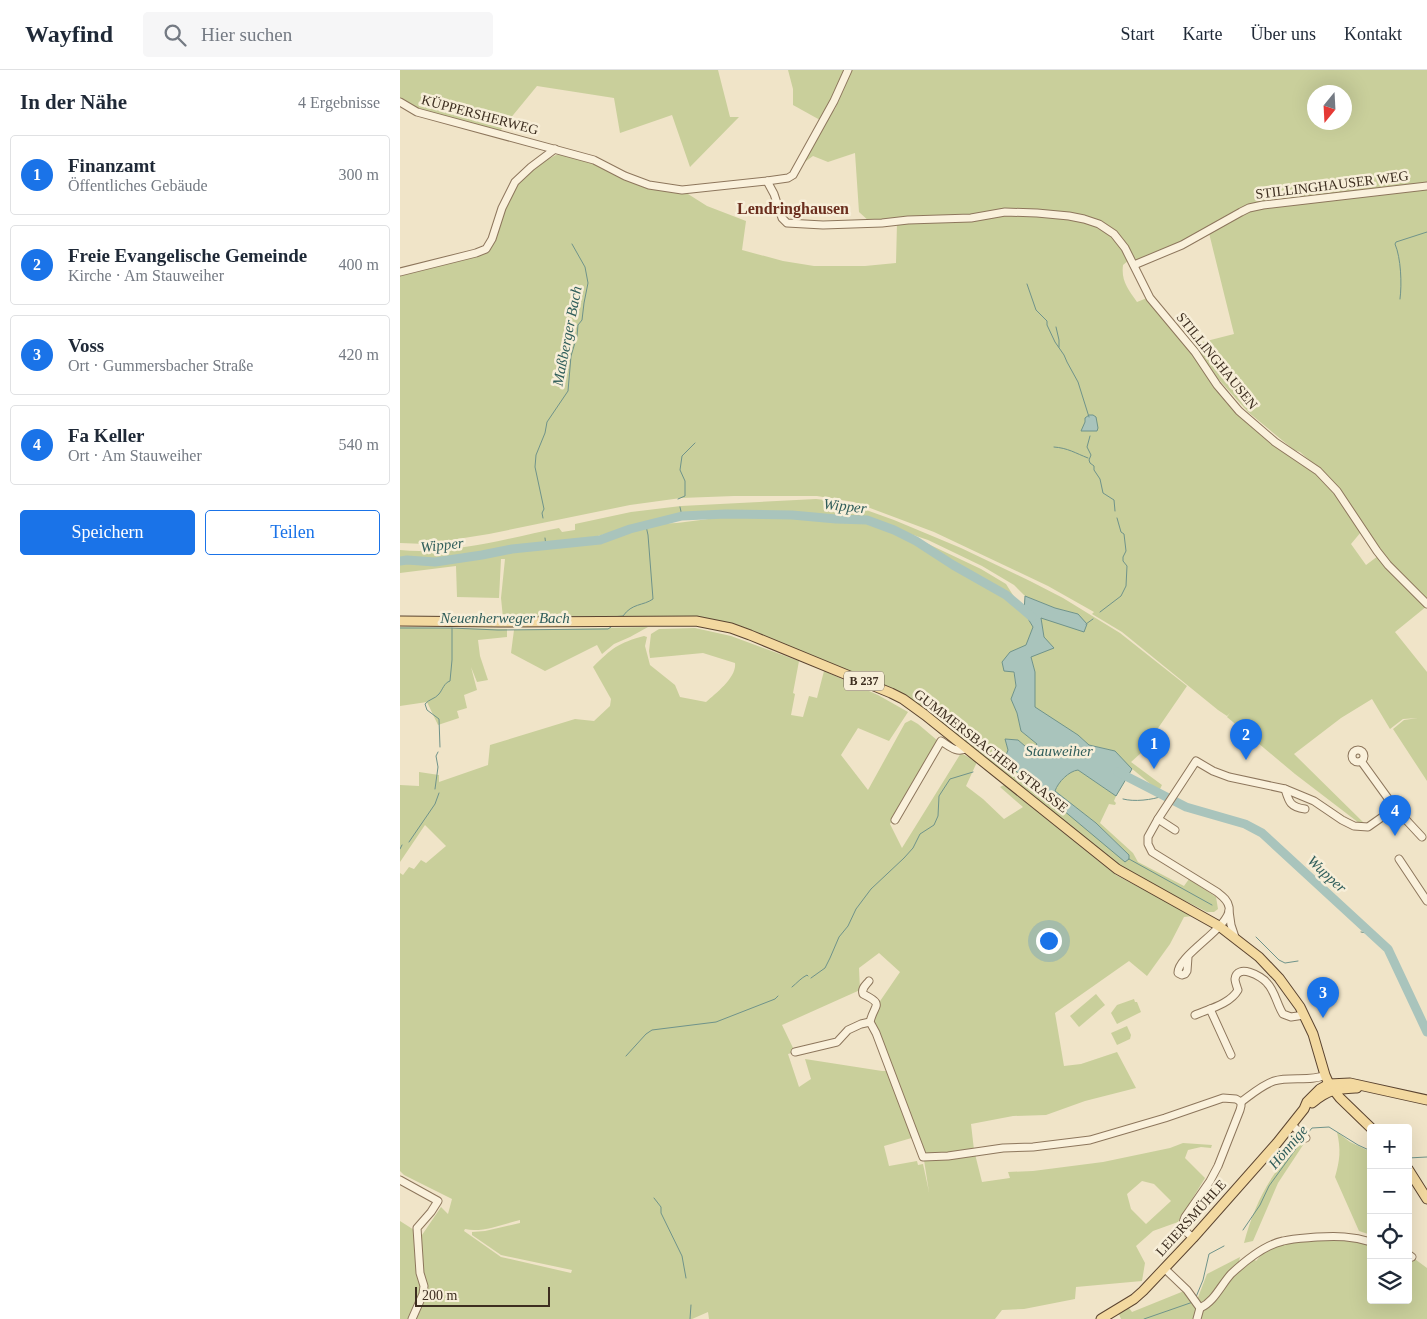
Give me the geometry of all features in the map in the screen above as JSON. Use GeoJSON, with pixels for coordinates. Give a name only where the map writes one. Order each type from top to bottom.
{"type":"FeatureCollection","features":[{"type":"Feature","properties":{"kind":"main road","name":"GUMMERSBACHER STRASSE"},"geometry":{"type":"LineString","coordinates":[[400,621],[696,621],[731,628],[750,635],[891,693],[914,707],[967,748],[1117,869],[1219,926],[1259,957],[1297,1002],[1315,1041],[1324,1075],[1331,1087]]}},
{"type":"Feature","properties":{"kind":"main road","name":"LEIERSMÜHLE"},"geometry":{"type":"LineString","coordinates":[[1101,1319],[1134,1299],[1143,1291],[1193,1238],[1304,1109],[1331,1087],[1350,1083],[1427,1100]]}},
{"type":"Feature","properties":{"kind":"main road","name":"LEIERSMÜHLE"},"geometry":{"type":"LineString","coordinates":[[1331,1087],[1367,1087]]}},
{"type":"Feature","properties":{"kind":"main road","name":"B 237"},"geometry":{"type":"LineString","coordinates":[[1331,1087],[1367,1124]]}},
{"type":"Feature","properties":{"kind":"main road"},"geometry":{"type":"LineString","coordinates":[[1350,1108],[1350,1096],[1356,1088]]}},
{"type":"Feature","properties":{"kind":"main road"},"geometry":{"type":"LineString","coordinates":[[1412,1175],[1427,1199]]}},
{"type":"Feature","properties":{"kind":"street"},"geometry":{"type":"LineString","coordinates":[[400,272],[486,249],[492,239],[504,202],[515,182],[555,149],[594,160],[648,185],[682,190],[788,178],[793,175],[834,101],[848,70]]}},
{"type":"Feature","properties":{"kind":"street","name":"KÜPPERSHERWEG"},"geometry":{"type":"LineString","coordinates":[[400,102],[417,112],[555,149]]}},
{"type":"Feature","properties":{"kind":"street","name":"STILLINGHAUSEN"},"geometry":{"type":"LineString","coordinates":[[767,181],[774,194],[782,218],[787,223],[823,225],[882,224],[908,220],[971,218],[1005,212],[1068,216],[1099,224],[1114,234],[1125,248],[1150,298],[1195,352],[1217,385],[1239,411],[1275,442],[1318,471],[1337,492],[1388,565],[1427,604]]}},
{"type":"Feature","properties":{"kind":"street","name":"STILLINGHAUSER WEG"},"geometry":{"type":"LineString","coordinates":[[1134,265],[1182,245],[1249,208],[1427,186]]}},
{"type":"Feature","properties":{"kind":"street"},"geometry":{"type":"LineString","coordinates":[[895,820],[941,741],[957,750],[962,751],[967,748]]}},
{"type":"Feature","properties":{"kind":"street"},"geometry":{"type":"LineString","coordinates":[[1235,937],[1231,925],[1228,902],[1217,892],[1152,852],[1148,844],[1148,837],[1158,819],[1196,761],[1229,777],[1285,788],[1314,801],[1354,826],[1368,827],[1395,808]]}},
{"type":"Feature","properties":{"kind":"street"},"geometry":{"type":"LineString","coordinates":[[1361,761],[1395,808],[1422,837]]}},
{"type":"Feature","properties":{"kind":"street"},"geometry":{"type":"LineString","coordinates":[[1285,788],[1291,804],[1296,808],[1305,809]]}},
{"type":"Feature","properties":{"kind":"street"},"geometry":{"type":"LineString","coordinates":[[1158,819],[1174,830]]}},
{"type":"Feature","properties":{"kind":"street"},"geometry":{"type":"LineString","coordinates":[[1399,859],[1427,901]]}},
{"type":"Feature","properties":{"kind":"street"},"geometry":{"type":"LineString","coordinates":[[1188,957],[1219,926],[1229,910]]}},
{"type":"Feature","properties":{"kind":"street"},"geometry":{"type":"LineString","coordinates":[[1195,1015],[1235,995],[1238,990],[1235,981],[1236,977],[1238,973],[1245,971],[1258,974],[1268,983],[1283,1014],[1291,1017],[1304,1015]]}},
{"type":"Feature","properties":{"kind":"street"},"geometry":{"type":"LineString","coordinates":[[869,981],[862,992],[873,999],[876,1004],[870,1022],[876,1033],[923,1158],[1090,1140],[1165,1118],[1223,1098],[1236,1099],[1241,1102]]}},
{"type":"Feature","properties":{"kind":"street"},"geometry":{"type":"LineString","coordinates":[[1210,1009],[1231,1055]]}},
{"type":"Feature","properties":{"kind":"street"},"geometry":{"type":"LineString","coordinates":[[795,1052],[837,1042],[848,1030],[860,1024],[870,1022]]}},
{"type":"Feature","properties":{"kind":"street"},"geometry":{"type":"LineString","coordinates":[[1193,1238],[1184,1229],[1182,1224],[1184,1217],[1210,1181],[1218,1166],[1240,1110],[1241,1102],[1257,1089],[1274,1081],[1290,1078],[1320,1078],[1324,1075]]}},
{"type":"Feature","properties":{"kind":"street"},"geometry":{"type":"LineString","coordinates":[[1292,1125],[1305,1136]]}},
{"type":"Feature","properties":{"kind":"street"},"geometry":{"type":"LineString","coordinates":[[400,1180],[438,1201],[418,1228],[420,1273],[424,1286],[423,1294],[412,1319]]}},
{"type":"Feature","properties":{"kind":"street"},"geometry":{"type":"LineString","coordinates":[[1200,1308],[1208,1304],[1239,1267],[1258,1253],[1282,1241],[1298,1238],[1338,1237],[1354,1237],[1367,1241]]}},
{"type":"Feature","properties":{"kind":"street"},"geometry":{"type":"LineString","coordinates":[[1164,1268],[1194,1299],[1200,1308],[1198,1319]]}},
{"type":"Feature","properties":{"kind":"green space"},"geometry":{"type":"Polygon","coordinates":[[[400,70],[718,70],[730,117],[739,117],[690,167],[672,115],[620,133],[614,98],[537,86],[500,131],[436,115],[400,100],[400,70]]]}},
{"type":"Feature","properties":{"kind":"green space"},"geometry":{"type":"Polygon","coordinates":[[[788,70],[846,70],[820,120],[793,105],[793,89],[788,70]]]}},
{"type":"Feature","properties":{"kind":"green space"},"geometry":{"type":"Polygon","coordinates":[[[852,70],[1427,70],[1427,601],[1392,566],[1327,476],[1300,452],[1294,450],[1248,412],[1212,372],[1191,345],[1234,334],[1209,233],[1139,260],[1133,258],[1115,232],[1068,213],[974,215],[870,222],[859,212],[855,153],[828,162],[813,156],[802,164],[826,119],[835,109],[852,70]]]}},
{"type":"Feature","properties":{"kind":"green space"},"geometry":{"type":"Polygon","coordinates":[[[562,154],[592,162],[647,187],[688,194],[707,206],[746,221],[742,250],[783,261],[814,266],[865,266],[896,263],[897,223],[1006,214],[1067,218],[1097,226],[1113,236],[1123,248],[1129,260],[1123,265],[1123,276],[1126,285],[1137,302],[1147,298],[1182,339],[1229,403],[1315,473],[1334,493],[1361,532],[1351,544],[1366,565],[1378,556],[1394,577],[1427,604],[1427,606],[1395,632],[1427,672],[1427,781],[1393,729],[1404,720],[1418,718],[1403,719],[1390,729],[1372,699],[1341,718],[1294,754],[1364,823],[1359,823],[1295,774],[1227,717],[1230,713],[1227,716],[1218,710],[1122,632],[1092,614],[1094,612],[1048,586],[934,532],[854,502],[817,496],[681,498],[630,505],[489,534],[426,544],[400,543],[400,274],[482,253],[517,182],[537,165],[556,155],[562,154]]]}},
{"type":"Feature","properties":{"kind":"green space"},"geometry":{"type":"Polygon","coordinates":[[[816,499],[844,502],[894,520],[961,548],[1030,581],[1063,598],[1120,633],[1187,686],[1141,753],[1131,762],[1162,785],[1159,791],[1125,763],[1115,751],[1089,745],[1078,735],[1035,708],[1035,672],[1031,657],[1044,637],[1041,618],[1078,614],[1055,608],[1025,596],[1014,585],[982,566],[928,540],[866,519],[793,512],[735,513],[679,520],[656,520],[558,547],[586,545],[656,524],[732,516],[794,514],[866,521],[924,542],[981,569],[1006,584],[1033,627],[1026,646],[1010,652],[1016,686],[1011,699],[1017,713],[1021,731],[1037,744],[1033,752],[1018,740],[1005,739],[1008,750],[1005,758],[1023,779],[1129,859],[1129,855],[1096,823],[1055,791],[1064,778],[1071,772],[1078,770],[1116,796],[1115,805],[1109,804],[1100,823],[1133,853],[1138,862],[1184,886],[1189,879],[1216,897],[1218,909],[1214,912],[1207,912],[1130,873],[1111,860],[916,703],[733,626],[503,618],[501,598],[505,559],[501,559],[499,598],[457,597],[456,566],[400,573],[400,550],[420,551],[460,548],[559,528],[562,532],[575,530],[575,524],[631,512],[681,506],[816,499]]]}},
{"type":"Feature","properties":{"kind":"green space"},"geometry":{"type":"Polygon","coordinates":[[[400,627],[507,629],[507,637],[478,640],[480,656],[488,680],[477,682],[471,667],[477,690],[464,695],[467,708],[457,711],[459,718],[438,725],[427,702],[400,706],[400,627]]]}},
{"type":"Feature","properties":{"kind":"green space"},"geometry":{"type":"Polygon","coordinates":[[[648,627],[614,644],[602,654],[597,645],[545,671],[511,653],[514,630],[648,627]]]}},
{"type":"Feature","properties":{"kind":"green space"},"geometry":{"type":"Polygon","coordinates":[[[695,628],[731,636],[799,661],[791,715],[803,717],[809,696],[817,698],[824,671],[878,695],[908,712],[889,741],[858,728],[841,755],[868,790],[905,723],[911,720],[938,741],[890,824],[902,848],[961,753],[977,762],[966,786],[1004,819],[1023,807],[1000,787],[1004,785],[1116,875],[1193,916],[1184,917],[1170,944],[1147,976],[1129,961],[1055,1013],[1064,1066],[1081,1064],[1117,1052],[1136,1088],[1085,1101],[1046,1115],[1013,1116],[971,1124],[974,1150],[925,1155],[872,1022],[876,1007],[900,972],[879,953],[859,968],[860,990],[782,1025],[795,1052],[788,1054],[799,1087],[811,1079],[805,1059],[890,1071],[915,1137],[884,1146],[889,1166],[917,1161],[918,1165],[923,1164],[929,1192],[924,1160],[975,1154],[982,1182],[1010,1178],[1008,1172],[1033,1171],[1103,1162],[1170,1148],[1183,1143],[1212,1145],[1211,1148],[1201,1147],[1188,1150],[1185,1158],[1205,1178],[1178,1222],[1153,1231],[1136,1246],[1145,1263],[1142,1281],[1076,1287],[1075,1299],[1024,1309],[1002,1310],[995,1319],[709,1319],[708,1312],[692,1319],[400,1319],[400,1221],[422,1235],[441,1207],[448,1214],[452,1199],[404,1175],[400,1171],[400,873],[403,875],[409,867],[414,869],[421,860],[426,863],[446,846],[425,825],[400,862],[400,785],[419,786],[419,772],[439,775],[439,782],[488,765],[490,745],[575,719],[594,721],[610,706],[611,699],[593,667],[616,647],[644,636],[647,637],[645,646],[650,665],[675,685],[680,697],[706,702],[733,674],[735,663],[703,653],[650,658],[651,634],[659,629],[695,628]],[[1142,1181],[1127,1194],[1131,1209],[1146,1224],[1171,1201],[1154,1184],[1142,1181]],[[520,1220],[485,1229],[465,1229],[464,1231],[501,1257],[571,1273],[572,1270],[501,1255],[472,1235],[472,1232],[520,1223],[520,1220]]]}},
{"type":"Feature","properties":{"kind":"green space"},"geometry":{"type":"Polygon","coordinates":[[[1096,994],[1105,1005],[1079,1027],[1070,1016],[1096,994]]]}},
{"type":"Feature","properties":{"kind":"green space"},"geometry":{"type":"Polygon","coordinates":[[[1134,999],[1141,1012],[1117,1024],[1111,1013],[1117,1005],[1134,999]]]}},
{"type":"Feature","properties":{"kind":"green space"},"geometry":{"type":"Polygon","coordinates":[[[1127,1026],[1131,1035],[1130,1039],[1117,1045],[1111,1033],[1127,1026]]]}},
{"type":"Feature","properties":{"kind":"green space"},"geometry":{"type":"Polygon","coordinates":[[[1337,1132],[1350,1142],[1367,1150],[1367,1234],[1359,1231],[1335,1177],[1338,1165],[1339,1144],[1337,1132]]]}},
{"type":"Feature","properties":{"kind":"green space"},"geometry":{"type":"Polygon","coordinates":[[[1307,1139],[1278,1183],[1253,1241],[1244,1243],[1256,1206],[1265,1189],[1285,1160],[1307,1139]]]}},
{"type":"Feature","properties":{"kind":"green space"},"geometry":{"type":"Polygon","coordinates":[[[1315,1238],[1367,1242],[1367,1304],[1412,1304],[1412,1257],[1427,1268],[1427,1319],[1200,1319],[1203,1312],[1231,1277],[1254,1259],[1256,1261],[1268,1250],[1299,1240],[1315,1238]]]}},
{"type":"Feature","properties":{"kind":"green space"},"geometry":{"type":"Polygon","coordinates":[[[1240,1257],[1238,1266],[1203,1304],[1197,1300],[1207,1274],[1240,1257]]]}},
{"type":"Feature","properties":{"kind":"green space"},"geometry":{"type":"Polygon","coordinates":[[[1184,1291],[1198,1305],[1195,1319],[1121,1319],[1119,1314],[1129,1308],[1132,1312],[1184,1291]]]}},
{"type":"Feature","properties":{"kind":"water"},"geometry":{"type":"Polygon","coordinates":[[[1089,415],[1096,417],[1097,431],[1081,431],[1085,418],[1089,415]]]}},
{"type":"Feature","properties":{"kind":"water","name":"Stauweiher"},"geometry":{"type":"Polygon","coordinates":[[[1025,596],[1055,608],[1078,614],[1087,624],[1084,632],[1041,618],[1044,637],[1054,648],[1031,657],[1035,672],[1035,707],[1078,735],[1089,745],[1115,751],[1132,769],[1116,796],[1078,770],[1071,772],[1064,778],[1055,791],[1096,823],[1129,855],[1129,859],[1125,862],[1023,779],[1005,758],[1008,750],[1005,739],[1018,740],[1032,752],[1037,744],[1021,731],[1017,713],[1011,699],[1016,686],[1014,672],[1004,671],[1002,662],[1010,652],[1026,645],[1033,627],[1024,612],[1025,596]]]}},
{"type":"Feature","properties":{"kind":"waterway"},"geometry":{"type":"LineString","coordinates":[[1400,299],[1399,256],[1395,244],[1396,242],[1427,232]]}},
{"type":"Feature","properties":{"kind":"waterway","name":"Maßberger Bach"},"geometry":{"type":"LineString","coordinates":[[543,518],[542,513],[544,509],[535,467],[536,455],[545,433],[547,422],[568,391],[571,356],[578,325],[582,320],[588,283],[585,267],[572,244]]}},
{"type":"Feature","properties":{"kind":"waterway"},"geometry":{"type":"LineString","coordinates":[[1027,284],[1036,310],[1047,321],[1055,342],[1078,382],[1089,417]]}},
{"type":"Feature","properties":{"kind":"waterway"},"geometry":{"type":"LineString","coordinates":[[1056,327],[1059,347]]}},
{"type":"Feature","properties":{"kind":"waterway"},"geometry":{"type":"LineString","coordinates":[[1090,436],[1087,447],[1091,455],[1089,460],[1100,479],[1103,493],[1114,500],[1115,511]]}},
{"type":"Feature","properties":{"kind":"waterway"},"geometry":{"type":"LineString","coordinates":[[678,499],[685,496],[685,481],[680,470],[682,456],[695,443]]}},
{"type":"Feature","properties":{"kind":"waterway"},"geometry":{"type":"LineString","coordinates":[[1054,447],[1088,458]]}},
{"type":"Feature","properties":{"kind":"waterway"},"geometry":{"type":"LineString","coordinates":[[680,507],[682,516]]}},
{"type":"Feature","properties":{"kind":"waterway","name":"Wipper"},"geometry":{"type":"LineString","coordinates":[[400,561],[435,562],[512,549],[600,540],[630,529],[682,516],[726,514],[792,515],[867,520],[916,541],[953,565],[1006,595],[1032,617]]}},
{"type":"Feature","properties":{"kind":"waterway"},"geometry":{"type":"LineString","coordinates":[[1100,612],[1121,596],[1126,586],[1127,566],[1123,561],[1126,551],[1124,534],[1121,532],[1117,518]]}},
{"type":"Feature","properties":{"kind":"waterway","name":"Neuenherweger Bach"},"geometry":{"type":"LineString","coordinates":[[611,617],[623,616],[630,609],[653,599],[646,526]]}},
{"type":"Feature","properties":{"kind":"waterway","name":"Maßberger Bach"},"geometry":{"type":"LineString","coordinates":[[545,538],[546,546]]}},
{"type":"Feature","properties":{"kind":"waterway"},"geometry":{"type":"LineString","coordinates":[[1086,624],[1093,619]]}},
{"type":"Feature","properties":{"kind":"waterway","name":"Neuenherweger Bach"},"geometry":{"type":"LineString","coordinates":[[400,628],[498,630],[608,629],[611,627]]}},
{"type":"Feature","properties":{"kind":"waterway"},"geometry":{"type":"LineString","coordinates":[[440,747],[439,719],[427,710],[425,704],[437,696],[450,681],[452,628]]}},
{"type":"Feature","properties":{"kind":"waterway"},"geometry":{"type":"LineString","coordinates":[[435,789],[438,767],[436,756],[438,752]]}},
{"type":"Feature","properties":{"kind":"waterway"},"geometry":{"type":"LineString","coordinates":[[995,754],[1010,762]]}},
{"type":"Feature","properties":{"kind":"waterway"},"geometry":{"type":"LineString","coordinates":[[811,978],[825,968],[839,937],[871,889],[913,848],[920,834],[934,825],[938,816],[939,796],[950,779],[973,772]]}},
{"type":"Feature","properties":{"kind":"waterway","name":"Wupper"},"geometry":{"type":"LineString","coordinates":[[1118,772],[1186,807],[1245,824],[1262,833],[1388,949],[1427,1032]]}},
{"type":"Feature","properties":{"kind":"waterway"},"geometry":{"type":"LineString","coordinates":[[409,842],[435,804],[439,793]]}},
{"type":"Feature","properties":{"kind":"waterway"},"geometry":{"type":"LineString","coordinates":[[1123,799],[1143,800],[1163,796]]}},
{"type":"Feature","properties":{"kind":"waterway"},"geometry":{"type":"LineString","coordinates":[[400,849],[402,845]]}},
{"type":"Feature","properties":{"kind":"waterway"},"geometry":{"type":"LineString","coordinates":[[1129,859],[1212,905]]}},
{"type":"Feature","properties":{"kind":"waterway","name":"Wupper"},"geometry":{"type":"LineString","coordinates":[[1361,932],[1372,934]]}},
{"type":"Feature","properties":{"kind":"waterway"},"geometry":{"type":"LineString","coordinates":[[1256,937],[1279,960],[1285,963],[1298,961]]}},
{"type":"Feature","properties":{"kind":"waterway"},"geometry":{"type":"LineString","coordinates":[[792,987],[808,976]]}},
{"type":"Feature","properties":{"kind":"waterway"},"geometry":{"type":"LineString","coordinates":[[626,1056],[652,1030],[716,1022],[775,999],[778,996]]}},
{"type":"Feature","properties":{"kind":"waterway","name":"Hönnige"},"geometry":{"type":"LineString","coordinates":[[1307,1134],[1312,1128],[1329,1127],[1367,1149]]}},
{"type":"Feature","properties":{"kind":"waterway","name":"Hönnige"},"geometry":{"type":"LineString","coordinates":[[1243,1230],[1260,1205],[1269,1186],[1303,1139]]}},
{"type":"Feature","properties":{"kind":"waterway","name":"Hönnige"},"geometry":{"type":"LineString","coordinates":[[1412,1158],[1427,1157]]}},
{"type":"Feature","properties":{"kind":"waterway"},"geometry":{"type":"LineString","coordinates":[[654,1198],[661,1207],[661,1213],[682,1256],[686,1278]]}},
{"type":"Feature","properties":{"kind":"waterway","name":"Hönnige"},"geometry":{"type":"LineString","coordinates":[[1196,1297],[1203,1280],[1209,1254],[1224,1246]]}},
{"type":"Feature","properties":{"kind":"waterway","name":"Hönnige"},"geometry":{"type":"LineString","coordinates":[[1144,1319],[1193,1302]]}},
{"type":"Feature","properties":{"kind":"waterway"},"geometry":{"type":"LineString","coordinates":[[690,1319],[691,1305]]}},
{"type":"Feature","properties":{"kind":"place","name":"Freie Evangelische Gemeinde"},"geometry":{"type":"Point","coordinates":[1246,760]}},
{"type":"Feature","properties":{"kind":"place","name":"Finanzamt"},"geometry":{"type":"Point","coordinates":[1154,769]}},
{"type":"Feature","properties":{"kind":"place","name":"Fa Keller"},"geometry":{"type":"Point","coordinates":[1395,836]}},
{"type":"Feature","properties":{"kind":"place","name":"Voss"},"geometry":{"type":"Point","coordinates":[1323,1018]}},
{"type":"Feature","properties":{"kind":"district","name":"Lendringhausen"},"geometry":{"type":"Point","coordinates":[793,208]}}]}
